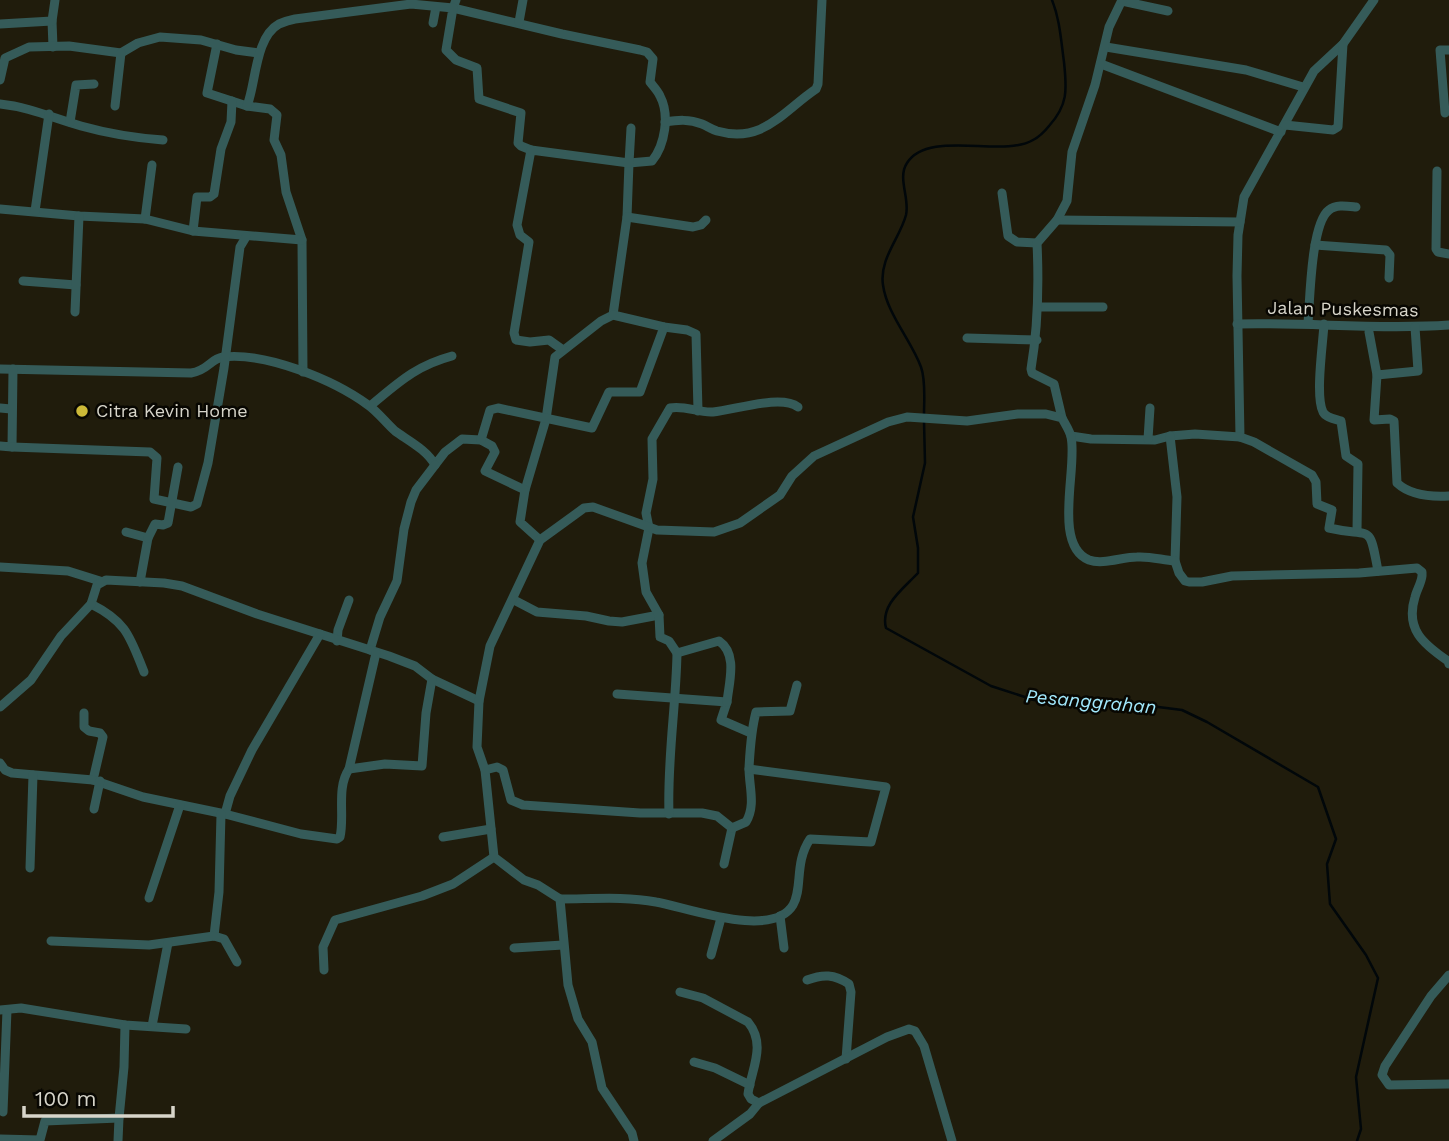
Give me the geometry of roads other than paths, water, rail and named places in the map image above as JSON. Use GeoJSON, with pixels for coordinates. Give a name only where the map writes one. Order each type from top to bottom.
{"type":"FeatureCollection","features":[{"type":"Feature","properties":{"kind":"street"},"geometry":{"type":"LineString","coordinates":[[53,47],[55,0]]}},
{"type":"Feature","properties":{"kind":"street"},"geometry":{"type":"LineString","coordinates":[[519,22],[523,0]]}},
{"type":"Feature","properties":{"kind":"street"},"geometry":{"type":"LineString","coordinates":[[664,122],[683,120],[699,123],[716,131],[739,134],[760,131],[787,113],[816,89],[818,84],[821,0]]}},
{"type":"Feature","properties":{"kind":"street"},"geometry":{"type":"LineString","coordinates":[[1167,11],[1122,0],[1109,27],[1101,64],[1072,152],[1067,201],[1057,220],[1037,243],[1037,340],[1032,371],[1054,384],[1062,418],[1071,436],[1073,462],[1069,482],[1069,525],[1074,548],[1086,559],[1096,562],[1136,557],[1175,561]]}},
{"type":"Feature","properties":{"kind":"street"},"geometry":{"type":"LineString","coordinates":[[1240,437],[1237,324],[1240,222],[1244,197],[1303,87],[1314,71],[1343,44],[1374,0]]}},
{"type":"Feature","properties":{"kind":"street"},"geometry":{"type":"LineString","coordinates":[[247,106],[259,53],[278,24],[295,19],[411,4],[436,7],[455,4],[562,34],[647,52],[653,59],[650,82],[661,97],[664,122],[663,140],[658,154],[652,161],[629,163],[531,150],[521,146],[518,143],[521,113],[479,99],[477,68],[456,60],[446,50],[455,4]]}},
{"type":"Feature","properties":{"kind":"street"},"geometry":{"type":"LineString","coordinates":[[433,23],[436,7]]}},
{"type":"Feature","properties":{"kind":"street"},"geometry":{"type":"LineString","coordinates":[[0,24],[52,22]]}},
{"type":"Feature","properties":{"kind":"street"},"geometry":{"type":"LineString","coordinates":[[0,80],[5,58],[29,47],[69,46],[121,53],[138,43],[160,37],[201,40],[259,53]]}},
{"type":"Feature","properties":{"kind":"street"},"geometry":{"type":"LineString","coordinates":[[217,44],[206,91],[247,106],[276,112],[274,140],[281,155],[286,192],[302,240],[303,372]]}},
{"type":"Feature","properties":{"kind":"street"},"geometry":{"type":"LineString","coordinates":[[1101,64],[1283,128],[1333,130],[1338,127],[1343,44]]}},
{"type":"Feature","properties":{"kind":"street"},"geometry":{"type":"LineString","coordinates":[[1106,47],[1246,70],[1303,87]]}},
{"type":"Feature","properties":{"kind":"street"},"geometry":{"type":"LineString","coordinates":[[1444,50],[1445,113]]}},
{"type":"Feature","properties":{"kind":"street"},"geometry":{"type":"LineString","coordinates":[[115,106],[121,53]]}},
{"type":"Feature","properties":{"kind":"street"},"geometry":{"type":"LineString","coordinates":[[70,122],[76,85],[94,84]]}},
{"type":"Feature","properties":{"kind":"street"},"geometry":{"type":"LineString","coordinates":[[193,231],[197,197],[210,197],[214,194],[221,149],[231,122],[232,101]]}},
{"type":"Feature","properties":{"kind":"street"},"geometry":{"type":"LineString","coordinates":[[0,104],[49,114],[81,126],[163,141]]}},
{"type":"Feature","properties":{"kind":"street"},"geometry":{"type":"LineString","coordinates":[[35,211],[49,114]]}},
{"type":"Feature","properties":{"kind":"street"},"geometry":{"type":"LineString","coordinates":[[540,540],[520,522],[525,490],[546,419],[555,357],[613,315],[627,217],[631,128]]}},
{"type":"Feature","properties":{"kind":"street"},"geometry":{"type":"LineString","coordinates":[[531,150],[517,225],[520,235],[529,242],[514,333],[516,340],[549,340],[563,350]]}},
{"type":"Feature","properties":{"kind":"street"},"geometry":{"type":"LineString","coordinates":[[145,219],[152,165]]}},
{"type":"Feature","properties":{"kind":"street"},"geometry":{"type":"LineString","coordinates":[[1437,171],[1436,249],[1449,254]]}},
{"type":"Feature","properties":{"kind":"street"},"geometry":{"type":"LineString","coordinates":[[1002,193],[1008,236],[1017,242],[1037,243]]}},
{"type":"Feature","properties":{"kind":"street"},"geometry":{"type":"LineString","coordinates":[[1308,323],[1315,245],[1323,217],[1329,209],[1339,205],[1356,207]]}},
{"type":"Feature","properties":{"kind":"street"},"geometry":{"type":"LineString","coordinates":[[0,209],[145,219],[193,231],[302,240]]}},
{"type":"Feature","properties":{"kind":"street"},"geometry":{"type":"LineString","coordinates":[[75,312],[79,216]]}},
{"type":"Feature","properties":{"kind":"street"},"geometry":{"type":"LineString","coordinates":[[627,217],[693,226],[701,225],[706,220]]}},
{"type":"Feature","properties":{"kind":"street"},"geometry":{"type":"LineString","coordinates":[[1057,220],[1240,222]]}},
{"type":"Feature","properties":{"kind":"street"},"geometry":{"type":"LineString","coordinates":[[0,446],[150,452],[157,458],[153,498],[191,507],[198,505],[208,463],[240,247],[246,237]]}},
{"type":"Feature","properties":{"kind":"street"},"geometry":{"type":"LineString","coordinates":[[1315,245],[1386,250],[1390,255],[1389,278]]}},
{"type":"Feature","properties":{"kind":"street"},"geometry":{"type":"LineString","coordinates":[[23,281],[76,285]]}},
{"type":"Feature","properties":{"kind":"street"},"geometry":{"type":"LineString","coordinates":[[1038,307],[1103,307]]}},
{"type":"Feature","properties":{"kind":"street"},"geometry":{"type":"LineString","coordinates":[[613,315],[696,334],[698,411]]}},
{"type":"Feature","properties":{"kind":"street","name":"Jalan Puskesmas"},"geometry":{"type":"LineString","coordinates":[[1237,324],[1308,323],[1368,327],[1449,325]]}},
{"type":"Feature","properties":{"kind":"street"},"geometry":{"type":"LineString","coordinates":[[1324,324],[1320,361],[1322,410],[1327,416],[1341,421],[1346,456],[1358,464],[1357,531]]}},
{"type":"Feature","properties":{"kind":"street"},"geometry":{"type":"LineString","coordinates":[[481,440],[490,410],[504,408],[592,428],[609,392],[640,392],[664,327]]}},
{"type":"Feature","properties":{"kind":"street"},"geometry":{"type":"LineString","coordinates":[[1377,375],[1418,371],[1415,327]]}},
{"type":"Feature","properties":{"kind":"street"},"geometry":{"type":"LineString","coordinates":[[1369,332],[1377,375],[1374,420],[1394,421],[1397,483],[1410,491],[1433,497],[1449,496]]}},
{"type":"Feature","properties":{"kind":"street"},"geometry":{"type":"LineString","coordinates":[[967,338],[1037,340]]}},
{"type":"Feature","properties":{"kind":"street"},"geometry":{"type":"LineString","coordinates":[[370,406],[414,370],[452,356]]}},
{"type":"Feature","properties":{"kind":"street"},"geometry":{"type":"LineString","coordinates":[[0,369],[191,373],[203,371],[215,359],[225,357],[278,363],[329,382],[370,406],[384,422],[428,455],[435,465]]}},
{"type":"Feature","properties":{"kind":"street"},"geometry":{"type":"LineString","coordinates":[[12,447],[13,369]]}},
{"type":"Feature","properties":{"kind":"street"},"geometry":{"type":"LineString","coordinates":[[669,814],[668,776],[676,698],[677,653],[670,641],[660,638],[659,615],[648,597],[642,563],[649,528],[646,513],[653,480],[652,439],[670,408],[686,407],[711,412],[789,402],[798,407]]}},
{"type":"Feature","properties":{"kind":"street"},"geometry":{"type":"LineString","coordinates":[[0,408],[12,409]]}},
{"type":"Feature","properties":{"kind":"street"},"geometry":{"type":"LineString","coordinates":[[1148,439],[1150,408]]}},
{"type":"Feature","properties":{"kind":"street"},"geometry":{"type":"LineString","coordinates":[[749,769],[886,787],[871,842],[814,838],[808,841],[799,862],[793,905],[780,916],[768,919],[721,918],[656,902],[560,899],[524,880],[494,857],[485,769],[477,747],[479,701],[490,646],[540,540],[587,506],[649,528],[714,532],[740,523],[780,495],[792,476],[814,456],[888,422],[907,417],[967,421],[1018,414],[1046,414],[1062,418]]}},
{"type":"Feature","properties":{"kind":"street"},"geometry":{"type":"LineString","coordinates":[[1071,436],[1160,440],[1170,436],[1195,434],[1240,437],[1254,442],[1307,471],[1316,482],[1317,504],[1332,510],[1329,527],[1365,533],[1372,539],[1378,571]]}},
{"type":"Feature","properties":{"kind":"street"},"geometry":{"type":"LineString","coordinates":[[1170,436],[1177,497],[1175,561],[1185,581],[1202,582],[1231,576],[1272,577],[1417,568],[1422,572],[1421,584],[1415,595],[1411,617],[1415,629],[1425,643],[1448,660],[1449,664]]}},
{"type":"Feature","properties":{"kind":"street"},"geometry":{"type":"LineString","coordinates":[[0,763],[5,770],[12,773],[97,781],[142,797],[301,834],[339,839],[342,830],[345,775],[349,769],[380,617],[397,581],[404,529],[416,490],[458,441],[466,438],[481,440],[494,447],[495,452],[486,473],[525,490]]}},
{"type":"Feature","properties":{"kind":"street"},"geometry":{"type":"LineString","coordinates":[[140,582],[148,538],[155,524],[168,523],[178,467]]}},
{"type":"Feature","properties":{"kind":"street"},"geometry":{"type":"LineString","coordinates":[[126,532],[148,538]]}},
{"type":"Feature","properties":{"kind":"street"},"geometry":{"type":"LineString","coordinates":[[0,567],[68,571],[100,581],[181,586],[415,666],[432,679],[479,701]]}},
{"type":"Feature","properties":{"kind":"street"},"geometry":{"type":"LineString","coordinates":[[0,707],[30,680],[55,643],[91,604],[95,587],[100,581]]}},
{"type":"Feature","properties":{"kind":"street"},"geometry":{"type":"LineString","coordinates":[[337,641],[340,622],[349,600]]}},
{"type":"Feature","properties":{"kind":"street"},"geometry":{"type":"LineString","coordinates":[[514,600],[537,612],[586,616],[609,621],[622,622],[659,615]]}},
{"type":"Feature","properties":{"kind":"street"},"geometry":{"type":"LineString","coordinates":[[91,604],[116,617],[132,642],[144,672]]}},
{"type":"Feature","properties":{"kind":"street"},"geometry":{"type":"LineString","coordinates":[[214,936],[223,814],[229,796],[252,750],[320,634]]}},
{"type":"Feature","properties":{"kind":"street"},"geometry":{"type":"LineString","coordinates":[[677,653],[721,641],[730,657],[727,702],[721,720],[751,733]]}},
{"type":"Feature","properties":{"kind":"street"},"geometry":{"type":"LineString","coordinates":[[349,769],[385,764],[422,766],[432,679]]}},
{"type":"Feature","properties":{"kind":"street"},"geometry":{"type":"LineString","coordinates":[[732,828],[746,822],[752,807],[749,769],[751,733],[756,712],[790,711],[797,685]]}},
{"type":"Feature","properties":{"kind":"street"},"geometry":{"type":"LineString","coordinates":[[617,694],[727,702]]}},
{"type":"Feature","properties":{"kind":"street"},"geometry":{"type":"LineString","coordinates":[[84,713],[84,727],[100,733],[103,737],[94,809]]}},
{"type":"Feature","properties":{"kind":"street"},"geometry":{"type":"LineString","coordinates":[[485,769],[503,769],[514,803],[572,810],[709,814],[717,816],[732,828]]}},
{"type":"Feature","properties":{"kind":"street"},"geometry":{"type":"LineString","coordinates":[[30,868],[33,775]]}},
{"type":"Feature","properties":{"kind":"street"},"geometry":{"type":"LineString","coordinates":[[149,898],[180,805]]}},
{"type":"Feature","properties":{"kind":"street"},"geometry":{"type":"LineString","coordinates":[[724,864],[732,828]]}},
{"type":"Feature","properties":{"kind":"street"},"geometry":{"type":"LineString","coordinates":[[443,837],[491,830]]}},
{"type":"Feature","properties":{"kind":"street"},"geometry":{"type":"LineString","coordinates":[[324,970],[323,947],[335,920],[422,896],[453,884],[494,857]]}},
{"type":"Feature","properties":{"kind":"street"},"geometry":{"type":"LineString","coordinates":[[560,899],[568,985],[578,1019],[592,1042],[602,1088],[632,1133],[634,1141]]}},
{"type":"Feature","properties":{"kind":"street"},"geometry":{"type":"LineString","coordinates":[[780,916],[783,948]]}},
{"type":"Feature","properties":{"kind":"street"},"geometry":{"type":"LineString","coordinates":[[711,955],[721,918]]}},
{"type":"Feature","properties":{"kind":"street"},"geometry":{"type":"LineString","coordinates":[[51,941],[122,945],[167,943],[214,936],[224,939],[236,962]]}},
{"type":"Feature","properties":{"kind":"street"},"geometry":{"type":"LineString","coordinates":[[152,1026],[167,943]]}},
{"type":"Feature","properties":{"kind":"street"},"geometry":{"type":"LineString","coordinates":[[514,948],[563,945]]}},
{"type":"Feature","properties":{"kind":"street"},"geometry":{"type":"LineString","coordinates":[[807,980],[822,975],[839,977],[849,984],[851,992],[846,1059]]}},
{"type":"Feature","properties":{"kind":"street"},"geometry":{"type":"LineString","coordinates":[[1449,975],[1431,996],[1385,1066],[1382,1075],[1389,1085],[1449,1084]]}},
{"type":"Feature","properties":{"kind":"street"},"geometry":{"type":"LineString","coordinates":[[680,992],[704,998],[748,1022],[752,1027],[757,1058],[749,1097],[759,1103]]}},
{"type":"Feature","properties":{"kind":"street"},"geometry":{"type":"LineString","coordinates":[[3,1112],[4,1010],[21,1008],[125,1025],[186,1029]]}},
{"type":"Feature","properties":{"kind":"street"},"geometry":{"type":"LineString","coordinates":[[118,1141],[125,1025]]}},
{"type":"Feature","properties":{"kind":"street"},"geometry":{"type":"LineString","coordinates":[[713,1141],[750,1114],[759,1103],[887,1037],[909,1029],[915,1031],[924,1046],[952,1141]]}},
{"type":"Feature","properties":{"kind":"street"},"geometry":{"type":"LineString","coordinates":[[694,1062],[715,1068],[750,1085]]}},
{"type":"Feature","properties":{"kind":"street"},"geometry":{"type":"LineString","coordinates":[[0,1139],[40,1140],[45,1121],[119,1118]]}},
{"type":"Feature","properties":{"kind":"waterway","name":"Pesanggrahan"},"geometry":{"type":"LineString","coordinates":[[924,415],[923,372],[894,317],[883,285],[884,266],[906,215],[904,169],[917,153],[931,148],[1020,145],[1042,134],[1060,111],[1066,89],[1060,31],[1052,0]]}},
{"type":"Feature","properties":{"kind":"waterway","name":"Pesanggrahan"},"geometry":{"type":"LineString","coordinates":[[924,421],[925,463],[913,517],[918,548],[918,573],[890,605],[886,612],[886,628],[991,686],[1034,700],[1119,702],[1182,710],[1318,787],[1336,839],[1327,864],[1330,904],[1366,955],[1378,978],[1356,1077],[1361,1129],[1357,1141]]}},
{"type":"Feature","properties":{"kind":"place","name":"Citra Kevin Home"},"geometry":{"type":"Point","coordinates":[82,411]}}]}
